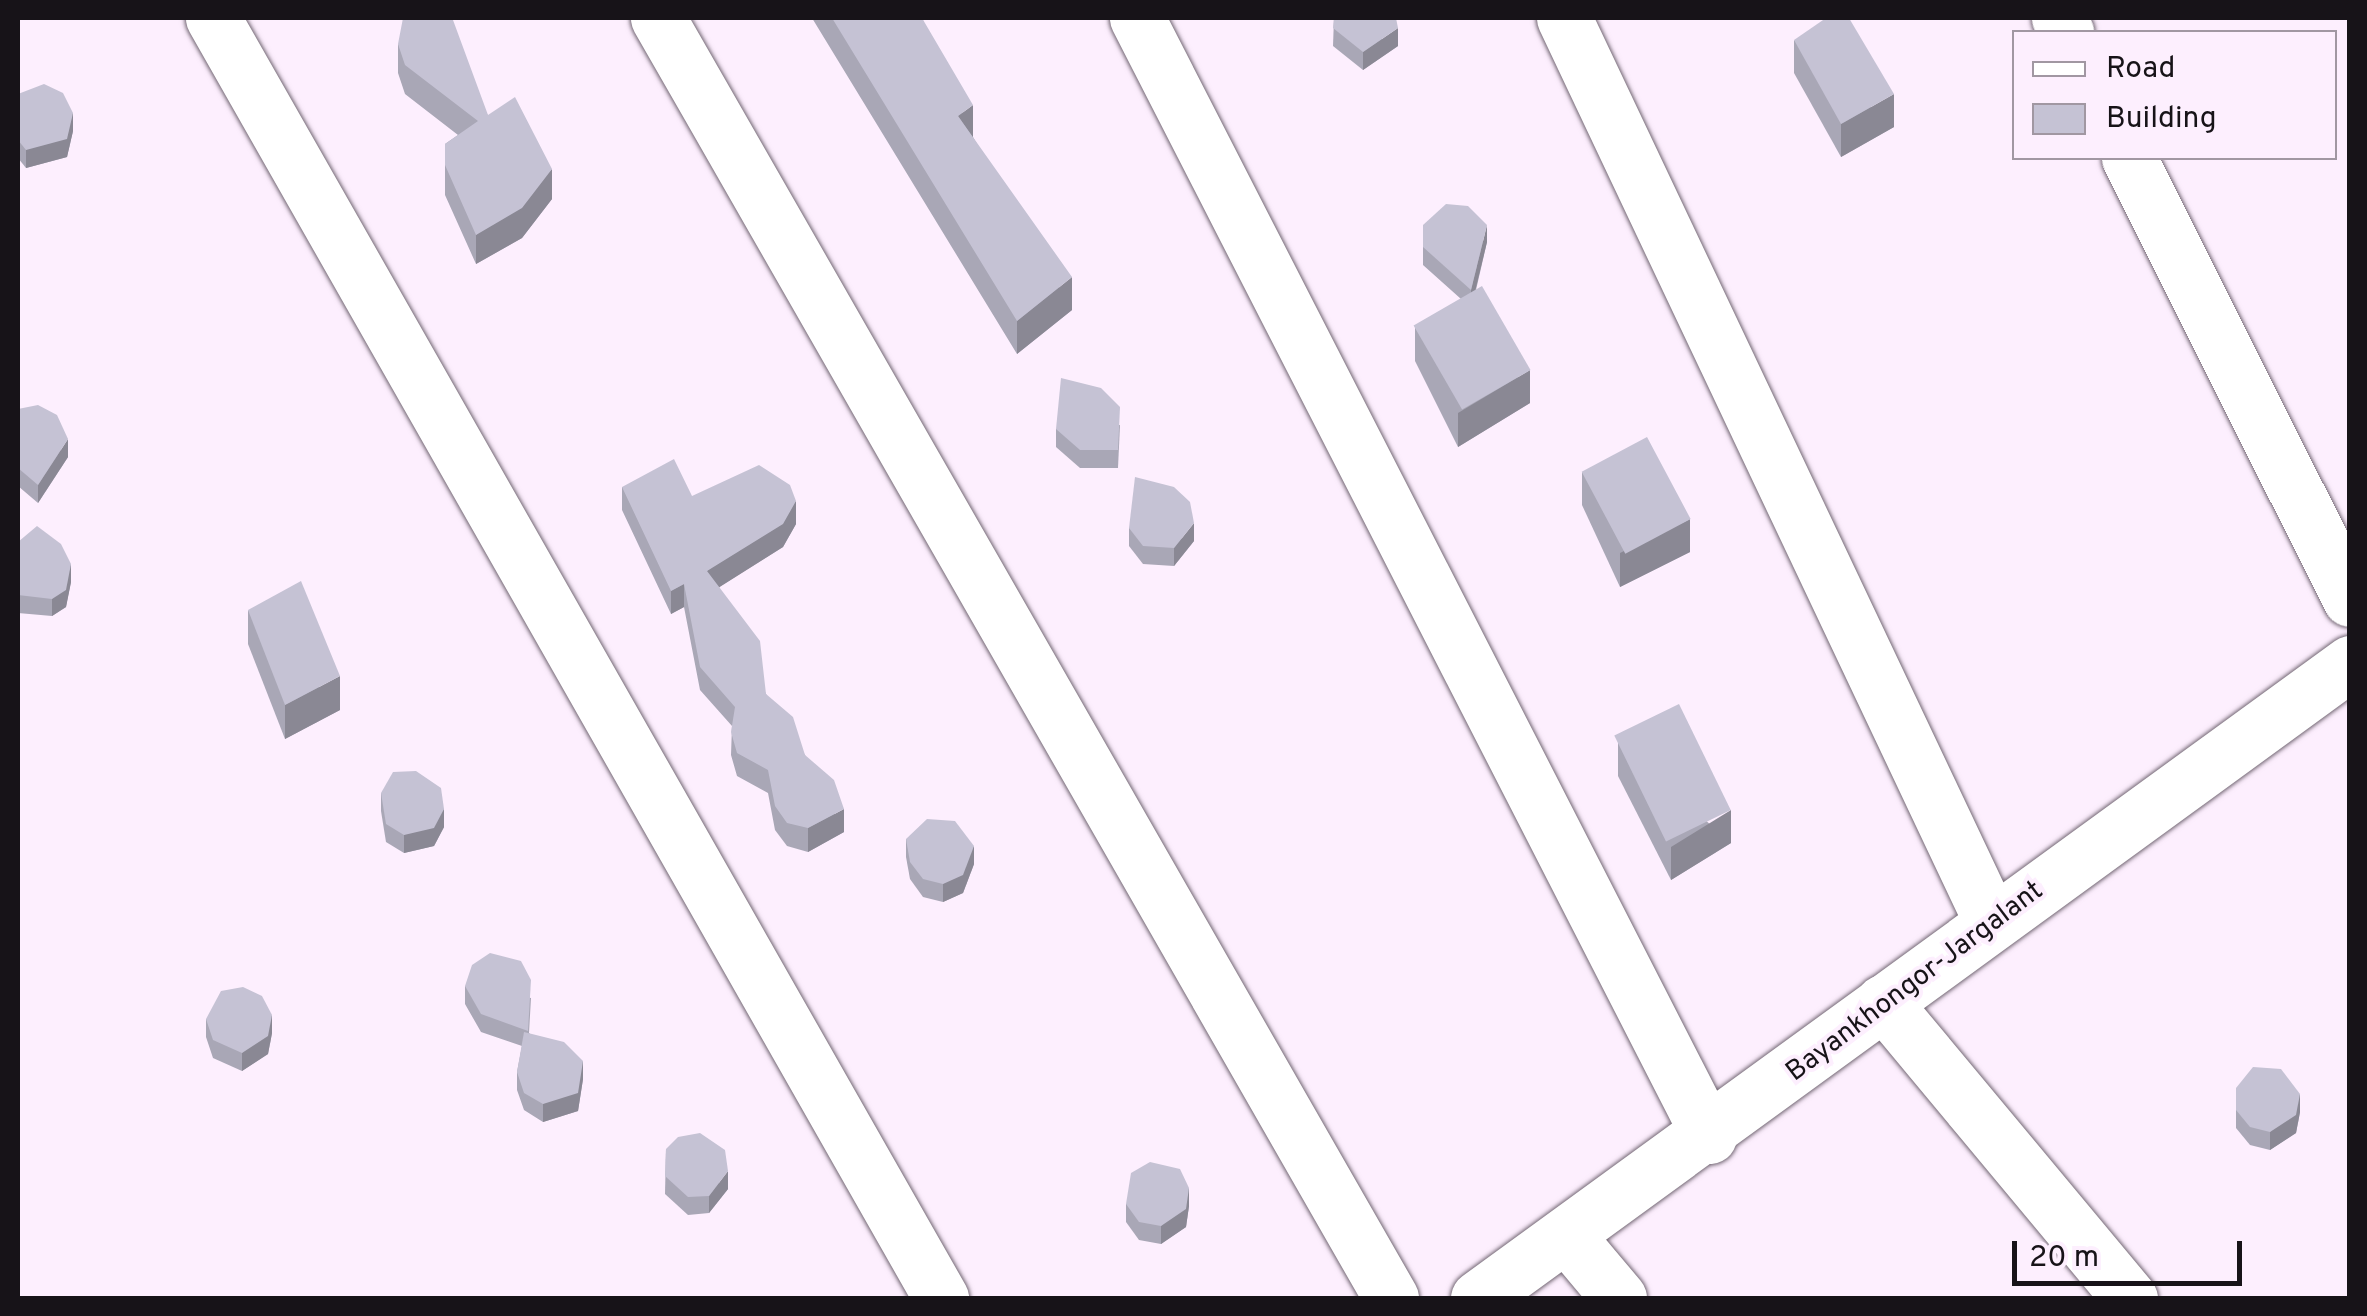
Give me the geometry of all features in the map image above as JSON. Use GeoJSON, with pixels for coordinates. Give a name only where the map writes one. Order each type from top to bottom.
{"type":"FeatureCollection","features":[{"type":"Feature","properties":{"kind":"street"},"geometry":{"type":"LineString","coordinates":[[214,18],[940,1298]]}},
{"type":"Feature","properties":{"kind":"street"},"geometry":{"type":"LineString","coordinates":[[658,18],[1390,1298]]}},
{"type":"Feature","properties":{"kind":"street"},"geometry":{"type":"LineString","coordinates":[[1137,18],[1709,1136]]}},
{"type":"Feature","properties":{"kind":"street"},"geometry":{"type":"LineString","coordinates":[[1564,18],[1992,924]]}},
{"type":"Feature","properties":{"kind":"street"},"geometry":{"type":"LineString","coordinates":[[2130,160],[2350,599]]}},
{"type":"Feature","properties":{"kind":"street","name":"Bayankhongor-Jargalant"},"geometry":{"type":"LineString","coordinates":[[1478,1298],[1709,1136],[1883,1002],[2350,663]]}},
{"type":"Feature","properties":{"kind":"street"},"geometry":{"type":"LineString","coordinates":[[1883,1002],[2130,1298]]}},
{"type":"Feature","properties":{"kind":"street"},"geometry":{"type":"LineString","coordinates":[[1567,1236],[1619,1298]]}},
{"type":"Feature","properties":{"kind":"building"},"geometry":{"type":"Polygon","coordinates":[[[403,18],[453,20],[488,115],[515,97],[552,169],[522,208],[476,235],[445,165],[445,144],[478,121],[405,65],[398,44],[403,18]]]}},
{"type":"Feature","properties":{"kind":"building"},"geometry":{"type":"Polygon","coordinates":[[[832,18],[922,18],[973,105],[958,116],[1072,277],[1017,321],[832,18]]]}},
{"type":"Feature","properties":{"kind":"building"},"geometry":{"type":"Polygon","coordinates":[[[1334,18],[1396,18],[1398,28],[1363,52],[1333,28],[1334,18]]]}},
{"type":"Feature","properties":{"kind":"building"},"geometry":{"type":"Polygon","coordinates":[[[1826,18],[1849,18],[1894,94],[1841,124],[1794,40],[1826,18]]]}},
{"type":"Feature","properties":{"kind":"building"},"geometry":{"type":"Polygon","coordinates":[[[44,84],[63,93],[73,113],[67,139],[26,150],[18,140],[18,94],[44,84]]]}},
{"type":"Feature","properties":{"kind":"building"},"geometry":{"type":"Polygon","coordinates":[[[1446,204],[1468,206],[1487,225],[1471,290],[1423,247],[1423,225],[1446,204]]]}},
{"type":"Feature","properties":{"kind":"building"},"geometry":{"type":"Polygon","coordinates":[[[1482,286],[1530,370],[1462,410],[1414,326],[1482,286]]]}},
{"type":"Feature","properties":{"kind":"building"},"geometry":{"type":"Polygon","coordinates":[[[1061,378],[1101,388],[1120,407],[1118,450],[1080,450],[1056,429],[1061,378]]]}},
{"type":"Feature","properties":{"kind":"building"},"geometry":{"type":"Polygon","coordinates":[[[38,405],[57,415],[68,439],[38,485],[18,468],[18,409],[38,405]]]}},
{"type":"Feature","properties":{"kind":"building"},"geometry":{"type":"Polygon","coordinates":[[[1647,437],[1691,519],[1625,554],[1582,472],[1647,437]]]}},
{"type":"Feature","properties":{"kind":"building"},"geometry":{"type":"Polygon","coordinates":[[[674,459],[692,496],[759,465],[790,485],[796,501],[783,524],[707,571],[760,641],[766,694],[793,717],[805,755],[834,780],[844,809],[808,828],[787,823],[775,806],[768,770],[737,753],[731,732],[735,707],[700,667],[684,584],[671,591],[622,487],[674,459]]]}},
{"type":"Feature","properties":{"kind":"building"},"geometry":{"type":"Polygon","coordinates":[[[1135,477],[1174,487],[1190,502],[1194,523],[1174,548],[1143,546],[1129,528],[1135,477]]]}},
{"type":"Feature","properties":{"kind":"building"},"geometry":{"type":"Polygon","coordinates":[[[37,526],[61,544],[71,564],[66,590],[52,599],[18,595],[18,542],[37,526]]]}},
{"type":"Feature","properties":{"kind":"building"},"geometry":{"type":"Polygon","coordinates":[[[301,581],[340,676],[285,705],[248,610],[301,581]]]}},
{"type":"Feature","properties":{"kind":"building"},"geometry":{"type":"Polygon","coordinates":[[[1679,704],[1731,810],[1666,842],[1614,736],[1679,704]]]}},
{"type":"Feature","properties":{"kind":"building"},"geometry":{"type":"Polygon","coordinates":[[[416,771],[441,788],[444,809],[434,828],[404,835],[386,824],[381,793],[393,772],[416,771]]]}},
{"type":"Feature","properties":{"kind":"building"},"geometry":{"type":"Polygon","coordinates":[[[927,819],[955,821],[974,846],[963,875],[943,884],[923,879],[910,862],[906,839],[927,819]]]}},
{"type":"Feature","properties":{"kind":"building"},"geometry":{"type":"Polygon","coordinates":[[[490,953],[521,961],[531,980],[528,1031],[481,1014],[465,986],[472,965],[490,953]]]}},
{"type":"Feature","properties":{"kind":"building"},"geometry":{"type":"Polygon","coordinates":[[[243,987],[262,996],[272,1015],[268,1036],[242,1053],[213,1040],[206,1019],[221,991],[243,987]]]}},
{"type":"Feature","properties":{"kind":"building"},"geometry":{"type":"Polygon","coordinates":[[[524,1032],[564,1042],[583,1061],[578,1093],[543,1104],[524,1093],[517,1072],[524,1032]]]}},
{"type":"Feature","properties":{"kind":"building"},"geometry":{"type":"Polygon","coordinates":[[[2253,1067],[2281,1069],[2300,1094],[2296,1115],[2270,1132],[2250,1127],[2236,1110],[2236,1088],[2253,1067]]]}},
{"type":"Feature","properties":{"kind":"building"},"geometry":{"type":"Polygon","coordinates":[[[700,1133],[725,1150],[728,1171],[709,1196],[688,1197],[665,1176],[666,1149],[678,1137],[700,1133]]]}},
{"type":"Feature","properties":{"kind":"building"},"geometry":{"type":"Polygon","coordinates":[[[1150,1162],[1180,1169],[1189,1188],[1186,1209],[1161,1226],[1139,1222],[1126,1204],[1131,1173],[1150,1162]]]}}]}
